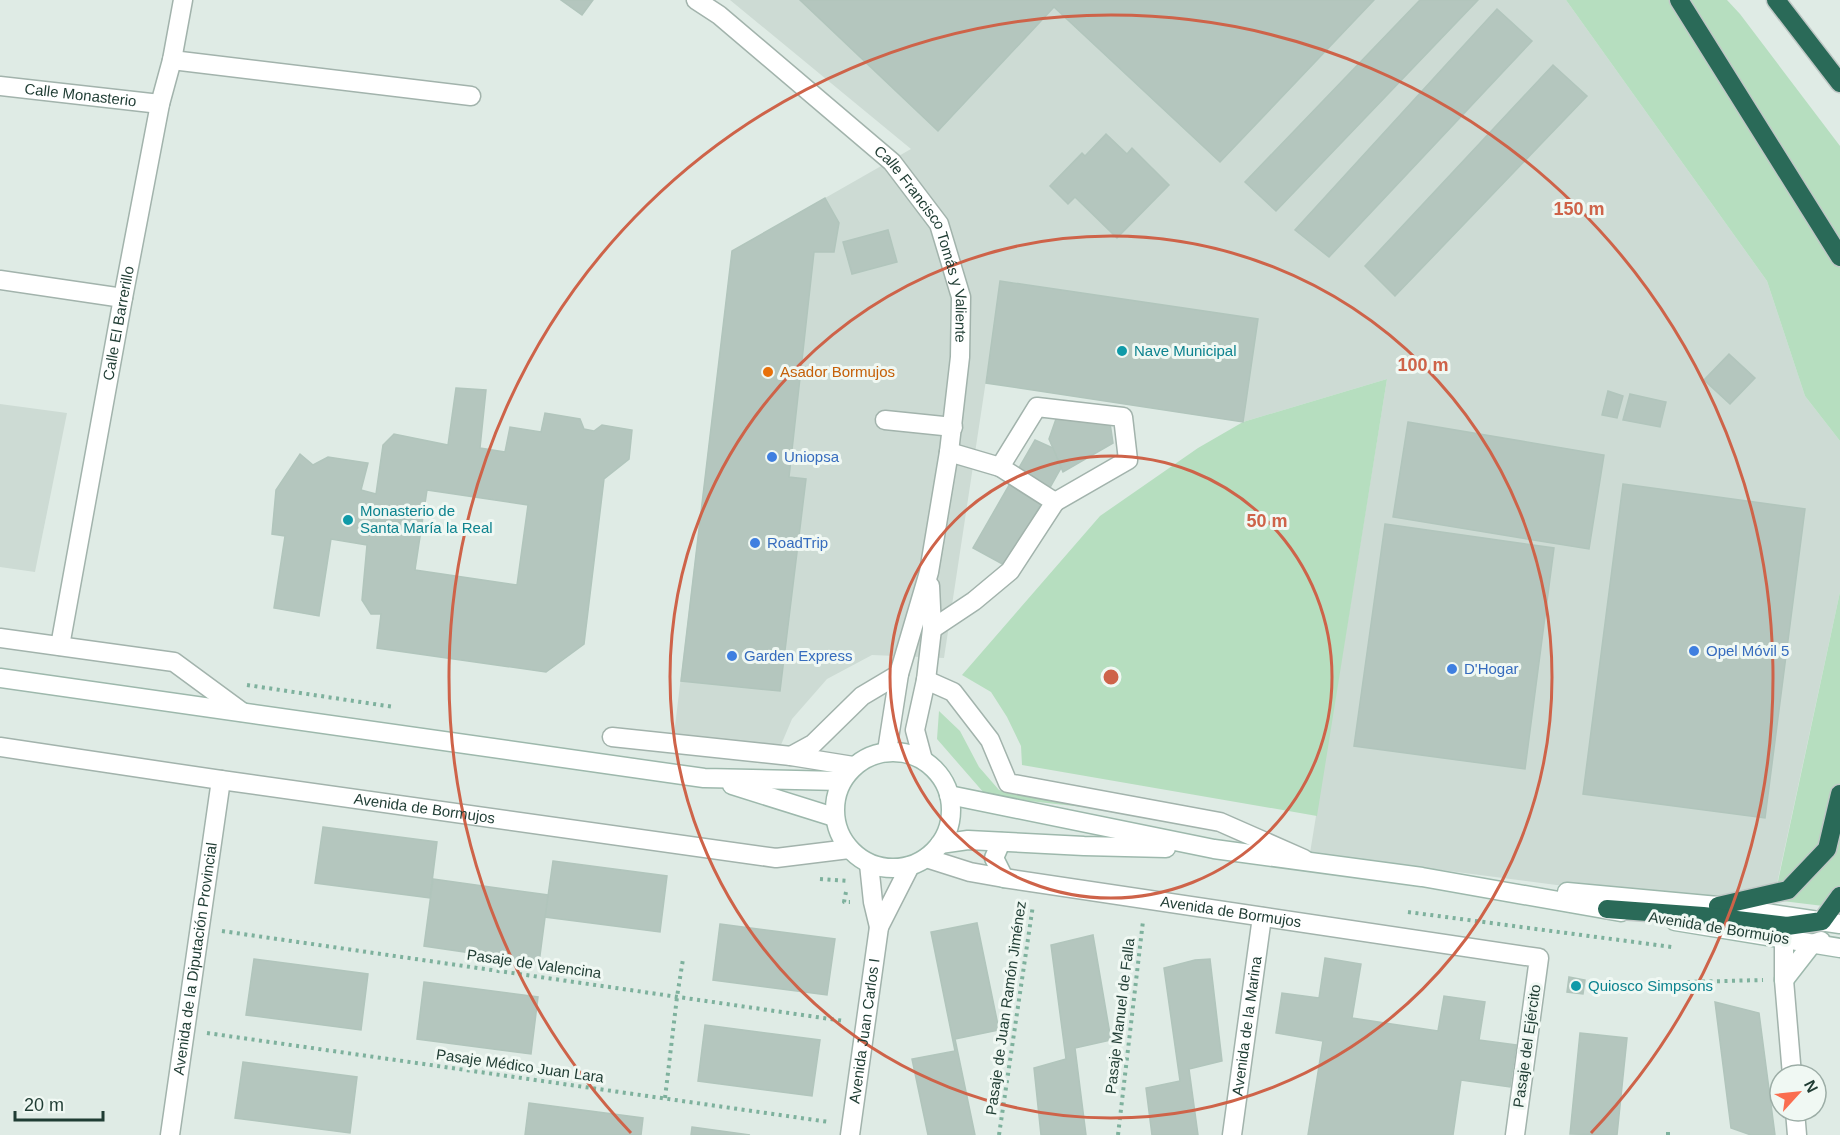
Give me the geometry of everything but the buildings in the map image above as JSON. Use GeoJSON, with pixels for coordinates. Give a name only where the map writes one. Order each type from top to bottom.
{"type":"FeatureCollection","features":[{"type":"Feature","properties":{"kind":"highway"},"geometry":{"type":"LineString","coordinates":[[1679,0],[1840,257]]}},
{"type":"Feature","properties":{"kind":"highway"},"geometry":{"type":"LineString","coordinates":[[1776,0],[1840,83]]}},
{"type":"Feature","properties":{"kind":"highway"},"geometry":{"type":"LineString","coordinates":[[1718,906],[1788,890],[1827,849],[1840,794]]}},
{"type":"Feature","properties":{"kind":"highway"},"geometry":{"type":"LineString","coordinates":[[1607,909],[1703,916],[1786,926],[1831,922],[1840,896]]}},
{"type":"Feature","properties":{"kind":"street","name":"Calle El Barrerillo"},"geometry":{"type":"LineString","coordinates":[[60,646],[123,298],[160,104],[172,60],[183,0]]}},
{"type":"Feature","properties":{"kind":"street","name":"Calle Francisco Tomás y Valiente"},"geometry":{"type":"LineString","coordinates":[[696,0],[719,15],[892,162],[939,224],[962,297],[960,357],[953,428],[929,572],[899,674],[887,751]]}},
{"type":"Feature","properties":{"kind":"street"},"geometry":{"type":"LineString","coordinates":[[172,60],[471,96]]}},
{"type":"Feature","properties":{"kind":"street","name":"Calle Monasterio"},"geometry":{"type":"LineString","coordinates":[[0,86],[160,104]]}},
{"type":"Feature","properties":{"kind":"street"},"geometry":{"type":"LineString","coordinates":[[0,280],[123,298]]}},
{"type":"Feature","properties":{"kind":"street"},"geometry":{"type":"LineString","coordinates":[[932,629],[974,601],[1011,571],[1055,502],[1128,460],[1123,417],[1037,407],[1000,467]]}},
{"type":"Feature","properties":{"kind":"street"},"geometry":{"type":"LineString","coordinates":[[885,420],[953,428]]}},
{"type":"Feature","properties":{"kind":"street"},"geometry":{"type":"LineString","coordinates":[[949,452],[1000,467],[1055,502]]}},
{"type":"Feature","properties":{"kind":"street","name":"Calle Francisco Tomás y Valiente"},"geometry":{"type":"LineString","coordinates":[[923,760],[915,730],[926,680],[932,629],[929,572]]}},
{"type":"Feature","properties":{"kind":"street"},"geometry":{"type":"LineString","coordinates":[[0,638],[174,662],[242,712]]}},
{"type":"Feature","properties":{"kind":"street"},"geometry":{"type":"LineString","coordinates":[[791,756],[813,744],[861,696],[899,674]]}},
{"type":"Feature","properties":{"kind":"street"},"geometry":{"type":"LineString","coordinates":[[0,678],[714,779],[842,781]]}},
{"type":"Feature","properties":{"kind":"street"},"geometry":{"type":"LineString","coordinates":[[926,680],[953,692],[990,740],[1008,783],[1220,822],[1314,863]]}},
{"type":"Feature","properties":{"kind":"street"},"geometry":{"type":"LineString","coordinates":[[612,737],[791,756],[853,766]]}},
{"type":"Feature","properties":{"kind":"street","name":"Avenida de Bormujos"},"geometry":{"type":"LineString","coordinates":[[0,747],[776,858],[849,849]]}},
{"type":"Feature","properties":{"kind":"street"},"geometry":{"type":"LineString","coordinates":[[887,751],[906,753],[923,760],[939,775],[949,795],[951,812],[948,829],[940,844],[918,862],[889,868],[869,864],[849,849],[839,834],[834,817],[835,798],[842,781],[853,766],[869,756],[887,751]]}},
{"type":"Feature","properties":{"kind":"street"},"geometry":{"type":"LineString","coordinates":[[714,779],[834,817]]}},
{"type":"Feature","properties":{"kind":"street","name":"Avenida de la Diputación Provincial"},"geometry":{"type":"LineString","coordinates":[[170,1135],[221,780]]}},
{"type":"Feature","properties":{"kind":"street","name":"Avenida de Bormujos"},"geometry":{"type":"LineString","coordinates":[[949,795],[1214,849],[1422,878],[1840,948]]}},
{"type":"Feature","properties":{"kind":"street","name":"Avenida de Bormujos"},"geometry":{"type":"LineString","coordinates":[[940,844],[968,840],[1214,849]]}},
{"type":"Feature","properties":{"kind":"street"},"geometry":{"type":"LineString","coordinates":[[1001,842],[994,858],[1004,879]]}},
{"type":"Feature","properties":{"kind":"street","name":"Avenida de Bormujos"},"geometry":{"type":"LineString","coordinates":[[918,862],[1036,884],[1539,958]]}},
{"type":"Feature","properties":{"kind":"street","name":"Avenida Juan Carlos I"},"geometry":{"type":"LineString","coordinates":[[879,927],[918,862]]}},
{"type":"Feature","properties":{"kind":"street","name":"Avenida Juan Carlos I"},"geometry":{"type":"LineString","coordinates":[[850,1130],[879,927],[873,902],[869,864]]}},
{"type":"Feature","properties":{"kind":"street","name":"Avenida de Bormujos"},"geometry":{"type":"LineString","coordinates":[[1422,878],[1718,906],[1831,922]]}},
{"type":"Feature","properties":{"kind":"street","name":"Avenida de la Marina"},"geometry":{"type":"LineString","coordinates":[[1232,1135],[1262,917]]}},
{"type":"Feature","properties":{"kind":"street"},"geometry":{"type":"LineString","coordinates":[[1784,980],[1812,944],[1840,934]]}},
{"type":"Feature","properties":{"kind":"street"},"geometry":{"type":"LineString","coordinates":[[1784,939],[1784,980],[1791,1063]]}},
{"type":"Feature","properties":{"kind":"street","name":"Pasaje del Ejército"},"geometry":{"type":"LineString","coordinates":[[1515,1135],[1539,958]]}},
{"type":"Feature","properties":{"kind":"path"},"geometry":{"type":"LineString","coordinates":[[242,684],[394,707]]}},
{"type":"Feature","properties":{"kind":"path","name":"Pasaje de Juan Ramón Jiménez"},"geometry":{"type":"LineString","coordinates":[[999,1135],[1036,884]]}},
{"type":"Feature","properties":{"kind":"path","name":"Pasaje Manuel de Falla"},"geometry":{"type":"LineString","coordinates":[[1118,1135],[1146,900]]}},
{"type":"Feature","properties":{"kind":"path","name":"Pasaje de Valencina"},"geometry":{"type":"LineString","coordinates":[[200,928],[865,1024]]}},
{"type":"Feature","properties":{"kind":"path"},"geometry":{"type":"LineString","coordinates":[[665,1099],[683,959]]}},
{"type":"Feature","properties":{"kind":"path"},"geometry":{"type":"LineString","coordinates":[[1687,982],[1784,980]]}},
{"type":"Feature","properties":{"kind":"path","name":"Pasaje Médico Juan Lara"},"geometry":{"type":"LineString","coordinates":[[185,1029],[665,1099],[850,1130]]}},
{"type":"Feature","properties":{"kind":"shaded area"},"geometry":{"type":"Polygon","coordinates":[[[730,0],[1566,0],[1767,281],[1805,396],[1840,441],[1840,592],[1769,921],[1718,906],[1310,853],[1387,379],[1243,422],[1257,319],[1001,281],[944,658],[872,655],[827,679],[792,719],[775,759],[673,743],[732,251],[911,149],[730,0]]]}},
{"type":"Feature","properties":{"kind":"shaded area"},"geometry":{"type":"Polygon","coordinates":[[[0,404],[67,413],[35,572],[0,567],[0,404]]]}},
{"type":"Feature","properties":{"kind":"green space"},"geometry":{"type":"Polygon","coordinates":[[[1566,0],[1727,0],[1840,146],[1840,441],[1805,396],[1767,281],[1566,0]]]}},
{"type":"Feature","properties":{"kind":"green space"},"geometry":{"type":"Polygon","coordinates":[[[1387,379],[1317,816],[1022,765],[1021,746],[1007,717],[991,692],[962,675],[1100,516],[1198,448],[1243,422],[1387,379]]]}},
{"type":"Feature","properties":{"kind":"green space"},"geometry":{"type":"Polygon","coordinates":[[[1840,592],[1840,908],[1774,900],[1840,592]]]}},
{"type":"Feature","properties":{"kind":"green space"},"geometry":{"type":"Polygon","coordinates":[[[939,711],[960,731],[979,767],[999,790],[1110,810],[1029,801],[984,793],[937,739],[939,711]]]}},
{"type":"Feature","properties":{"kind":"place","name":"Nave Municipal"},"geometry":{"type":"Point","coordinates":[1122,351]}},
{"type":"Feature","properties":{"kind":"place","name":"Asador Bormujos"},"geometry":{"type":"Point","coordinates":[768,372]}},
{"type":"Feature","properties":{"kind":"place","name":"Uniopsa"},"geometry":{"type":"Point","coordinates":[772,457]}},
{"type":"Feature","properties":{"kind":"place","name":"Monasterio de Santa María la Real"},"geometry":{"type":"Point","coordinates":[348,520]}},
{"type":"Feature","properties":{"kind":"place","name":"RoadTrip"},"geometry":{"type":"Point","coordinates":[755,543]}},
{"type":"Feature","properties":{"kind":"place","name":"Opel Móvil 5"},"geometry":{"type":"Point","coordinates":[1694,651]}},
{"type":"Feature","properties":{"kind":"place","name":"Garden Express"},"geometry":{"type":"Point","coordinates":[732,656]}},
{"type":"Feature","properties":{"kind":"place","name":"D'Hogar"},"geometry":{"type":"Point","coordinates":[1452,669]}},
{"type":"Feature","properties":{"kind":"place","name":"Quiosco Simpsons"},"geometry":{"type":"Point","coordinates":[1576,986]}}]}
